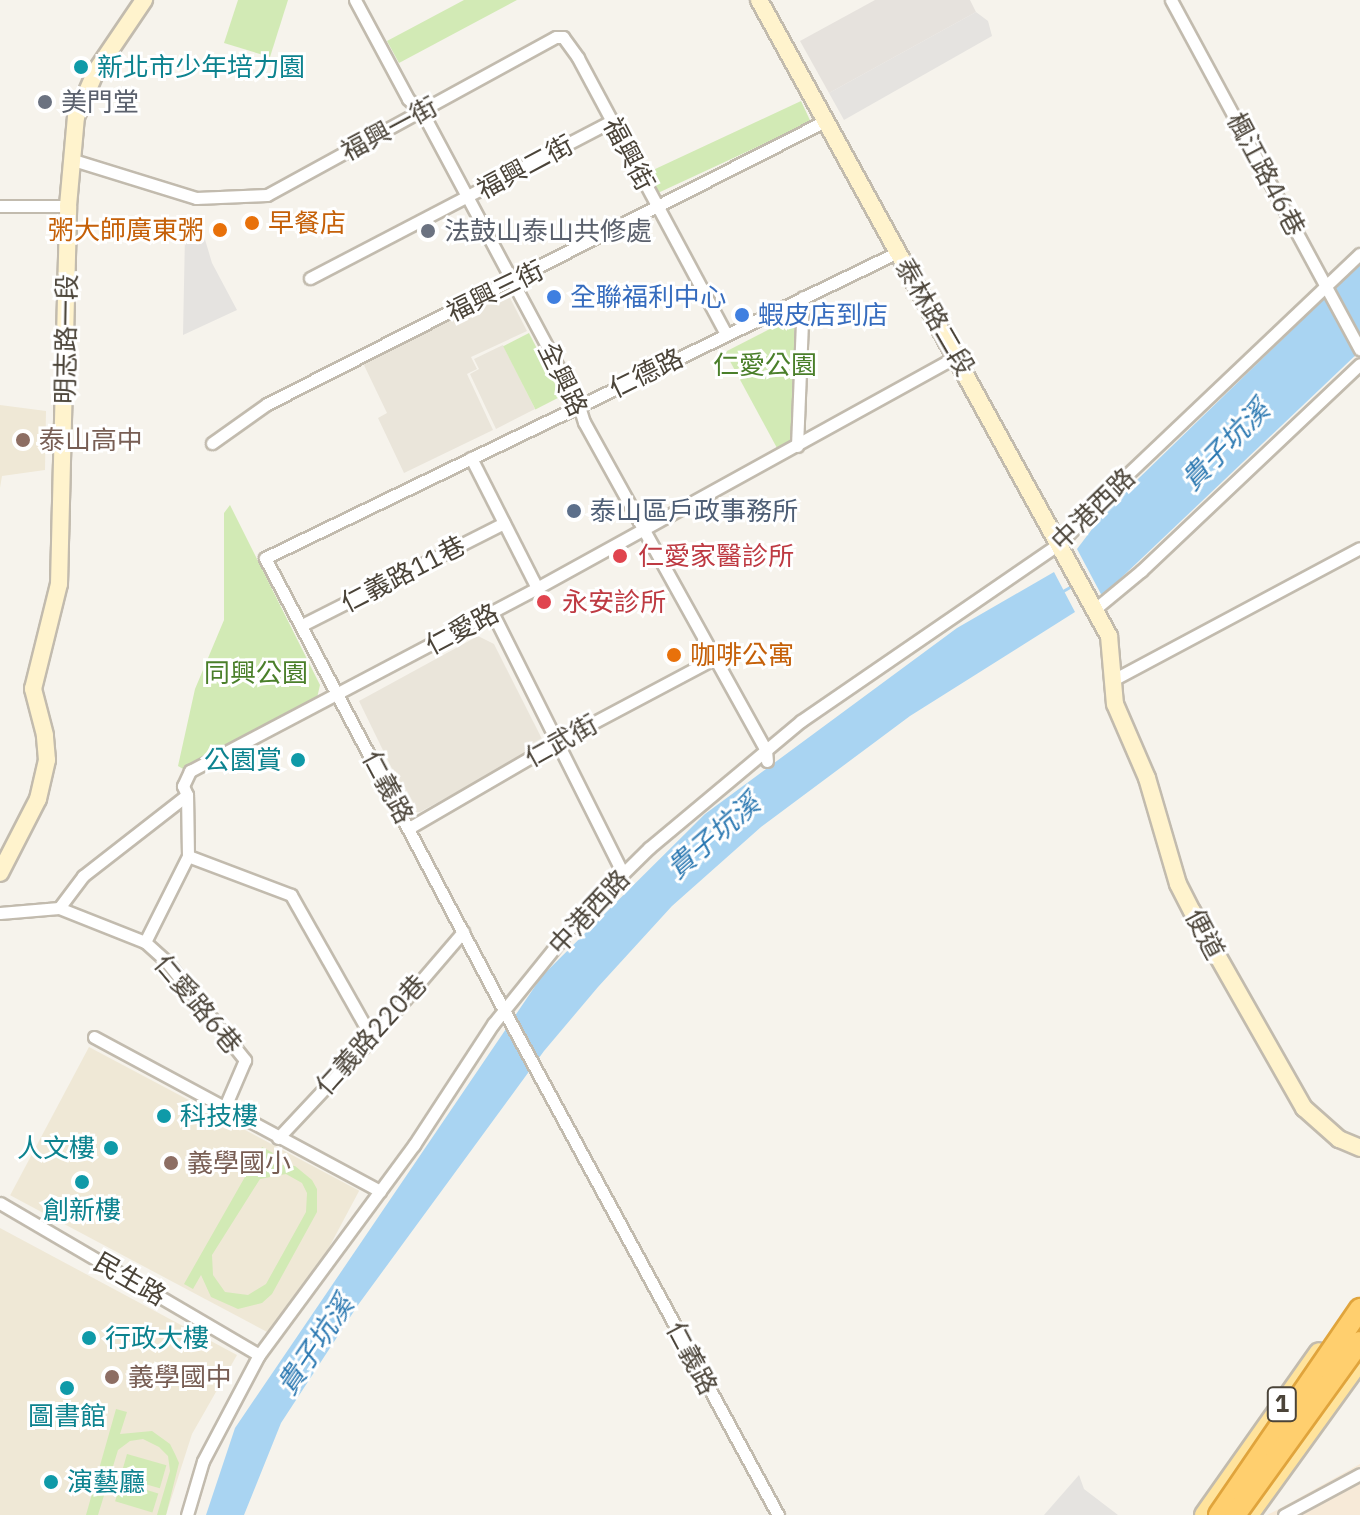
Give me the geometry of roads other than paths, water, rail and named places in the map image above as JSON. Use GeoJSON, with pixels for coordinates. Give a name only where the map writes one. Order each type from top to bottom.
{"type":"FeatureCollection","features":[{"type":"Feature","properties":{"kind":"highway","name":"1"},"geometry":{"type":"LineString","coordinates":[[1219,1515],[1360,1309]]}},
{"type":"Feature","properties":{"kind":"highway","name":"1"},"geometry":{"type":"LineString","coordinates":[[1235,1515],[1360,1342]]}},
{"type":"Feature","properties":{"kind":"main road","name":"明志路一段"},"geometry":{"type":"LineString","coordinates":[[0,873],[38,799],[47,760],[45,735],[33,689],[59,584],[70,159],[82,97],[144,0]]}},
{"type":"Feature","properties":{"kind":"main road","name":"泰林路二段"},"geometry":{"type":"LineString","coordinates":[[759,0],[958,356],[1109,636]]}},
{"type":"Feature","properties":{"kind":"main road","name":"便道"},"geometry":{"type":"LineString","coordinates":[[1109,636],[1111,681],[1121,724],[1143,769],[1178,884],[1304,1108],[1339,1139],[1360,1148]]}},
{"type":"Feature","properties":{"kind":"main road","name":"1"},"geometry":{"type":"LineString","coordinates":[[1204,1515],[1360,1294]]}},
{"type":"Feature","properties":{"kind":"main road","name":"1"},"geometry":{"type":"LineString","coordinates":[[1249,1515],[1360,1361]]}},
{"type":"Feature","properties":{"kind":"main road"},"geometry":{"type":"LineString","coordinates":[[1294,1388],[1294,1399],[1302,1409],[1325,1411]]}},
{"type":"Feature","properties":{"kind":"street","name":"全興路"},"geometry":{"type":"LineString","coordinates":[[355,0],[408,99],[422,112],[579,406],[584,422],[767,755]]}},
{"type":"Feature","properties":{"kind":"street","name":"楓江路46巷"},"geometry":{"type":"LineString","coordinates":[[1171,0],[1360,349]]}},
{"type":"Feature","properties":{"kind":"street","name":"福興一街"},"geometry":{"type":"LineString","coordinates":[[70,159],[182,195],[223,199],[267,195],[556,37],[568,40],[578,58]]}},
{"type":"Feature","properties":{"kind":"street","name":"福興街"},"geometry":{"type":"LineString","coordinates":[[578,58],[726,334]]}},
{"type":"Feature","properties":{"kind":"street","name":"福興二街"},"geometry":{"type":"LineString","coordinates":[[310,278],[611,121]]}},
{"type":"Feature","properties":{"kind":"street","name":"福興三街"},"geometry":{"type":"LineString","coordinates":[[212,443],[267,404],[513,283],[825,121]]}},
{"type":"Feature","properties":{"kind":"street"},"geometry":{"type":"LineString","coordinates":[[0,206],[68,206]]}},
{"type":"Feature","properties":{"kind":"street","name":"仁德路"},"geometry":{"type":"LineString","coordinates":[[265,558],[898,252]]}},
{"type":"Feature","properties":{"kind":"street","name":"中港西路"},"geometry":{"type":"LineString","coordinates":[[187,1515],[203,1461],[259,1355],[580,916],[623,874],[884,662],[1062,550],[1111,490],[1328,290],[1360,254]]}},
{"type":"Feature","properties":{"kind":"street"},"geometry":{"type":"LineString","coordinates":[[797,446],[803,297]]}},
{"type":"Feature","properties":{"kind":"street","name":"仁愛路"},"geometry":{"type":"LineString","coordinates":[[59,908],[83,876],[187,795],[183,786],[190,771],[339,695],[958,356]]}},
{"type":"Feature","properties":{"kind":"street"},"geometry":{"type":"LineString","coordinates":[[1093,606],[1141,571],[1360,364]]}},
{"type":"Feature","properties":{"kind":"street"},"geometry":{"type":"LineString","coordinates":[[471,458],[537,588]]}},
{"type":"Feature","properties":{"kind":"street","name":"仁義路11巷"},"geometry":{"type":"LineString","coordinates":[[302,625],[504,523]]}},
{"type":"Feature","properties":{"kind":"street"},"geometry":{"type":"LineString","coordinates":[[1111,681],[1360,548]]}},
{"type":"Feature","properties":{"kind":"street","name":"仁義路"},"geometry":{"type":"LineString","coordinates":[[265,558],[506,1014],[778,1515]]}},
{"type":"Feature","properties":{"kind":"street"},"geometry":{"type":"LineString","coordinates":[[492,612],[623,874]]}},
{"type":"Feature","properties":{"kind":"street","name":"仁武街"},"geometry":{"type":"LineString","coordinates":[[409,828],[555,743],[715,658]]}},
{"type":"Feature","properties":{"kind":"street"},"geometry":{"type":"LineString","coordinates":[[145,942],[188,856],[187,795]]}},
{"type":"Feature","properties":{"kind":"street"},"geometry":{"type":"LineString","coordinates":[[188,856],[291,895],[372,1038]]}},
{"type":"Feature","properties":{"kind":"street"},"geometry":{"type":"LineString","coordinates":[[0,913],[59,908]]}},
{"type":"Feature","properties":{"kind":"street","name":"仁愛路6巷"},"geometry":{"type":"LineString","coordinates":[[59,908],[145,942],[166,961],[245,1060],[224,1109]]}},
{"type":"Feature","properties":{"kind":"street","name":"仁義路220巷"},"geometry":{"type":"LineString","coordinates":[[278,1138],[372,1038],[463,932]]}},
{"type":"Feature","properties":{"kind":"street"},"geometry":{"type":"LineString","coordinates":[[94,1037],[380,1191]]}},
{"type":"Feature","properties":{"kind":"street","name":"民生路"},"geometry":{"type":"LineString","coordinates":[[0,1203],[259,1355]]}},
{"type":"Feature","properties":{"kind":"street"},"geometry":{"type":"LineString","coordinates":[[1284,1515],[1360,1474]]}},
{"type":"Feature","properties":{"kind":"water"},"geometry":{"type":"Polygon","coordinates":[[[1360,264],[1360,351],[1102,596],[1077,549],[1108,508],[1360,264]]]}},
{"type":"Feature","properties":{"kind":"water"},"geometry":{"type":"Polygon","coordinates":[[[1054,572],[1075,612],[910,716],[761,827],[672,906],[598,987],[544,1051],[358,1305],[281,1423],[244,1515],[206,1515],[235,1428],[542,976],[705,814],[957,628],[1054,572]]]}},
{"type":"Feature","properties":{"kind":"waterway","name":"貴子坑溪"},"geometry":{"type":"LineString","coordinates":[[1061,592],[1075,584]]}},
{"type":"Feature","properties":{"kind":"railway"},"geometry":{"type":"LineString","coordinates":[[1225,1515],[1360,1322]]}},
{"type":"Feature","properties":{"kind":"place","name":"新北市少年培力園"},"geometry":{"type":"Point","coordinates":[81,67]}},
{"type":"Feature","properties":{"kind":"place","name":"美門堂"},"geometry":{"type":"Point","coordinates":[45,102]}},
{"type":"Feature","properties":{"kind":"place","name":"早餐店"},"geometry":{"type":"Point","coordinates":[252,223]}},
{"type":"Feature","properties":{"kind":"place","name":"粥大師廣東粥"},"geometry":{"type":"Point","coordinates":[220,230]}},
{"type":"Feature","properties":{"kind":"place","name":"法鼓山泰山共修處"},"geometry":{"type":"Point","coordinates":[428,231]}},
{"type":"Feature","properties":{"kind":"place","name":"全聯福利中心"},"geometry":{"type":"Point","coordinates":[554,297]}},
{"type":"Feature","properties":{"kind":"place","name":"蝦皮店到店"},"geometry":{"type":"Point","coordinates":[742,315]}},
{"type":"Feature","properties":{"kind":"place","name":"泰山高中"},"geometry":{"type":"Point","coordinates":[23,440]}},
{"type":"Feature","properties":{"kind":"place","name":"泰山區戶政事務所"},"geometry":{"type":"Point","coordinates":[574,511]}},
{"type":"Feature","properties":{"kind":"place","name":"仁愛家醫診所"},"geometry":{"type":"Point","coordinates":[620,556]}},
{"type":"Feature","properties":{"kind":"place","name":"永安診所"},"geometry":{"type":"Point","coordinates":[544,602]}},
{"type":"Feature","properties":{"kind":"place","name":"咖啡公寓"},"geometry":{"type":"Point","coordinates":[674,655]}},
{"type":"Feature","properties":{"kind":"place","name":"公園賞"},"geometry":{"type":"Point","coordinates":[298,760]}},
{"type":"Feature","properties":{"kind":"place","name":"科技樓"},"geometry":{"type":"Point","coordinates":[164,1116]}},
{"type":"Feature","properties":{"kind":"place","name":"人文樓"},"geometry":{"type":"Point","coordinates":[111,1148]}},
{"type":"Feature","properties":{"kind":"place","name":"義學國小"},"geometry":{"type":"Point","coordinates":[171,1163]}},
{"type":"Feature","properties":{"kind":"place","name":"創新樓"},"geometry":{"type":"Point","coordinates":[82,1182]}},
{"type":"Feature","properties":{"kind":"place","name":"行政大樓"},"geometry":{"type":"Point","coordinates":[89,1338]}},
{"type":"Feature","properties":{"kind":"place","name":"義學國中"},"geometry":{"type":"Point","coordinates":[112,1377]}},
{"type":"Feature","properties":{"kind":"place","name":"圖書館"},"geometry":{"type":"Point","coordinates":[67,1388]}},
{"type":"Feature","properties":{"kind":"place","name":"演藝廳"},"geometry":{"type":"Point","coordinates":[51,1482]}},
{"type":"Feature","properties":{"kind":"park label","name":"仁愛公園"},"geometry":{"type":"Point","coordinates":[765,365]}},
{"type":"Feature","properties":{"kind":"park label","name":"同興公園"},"geometry":{"type":"Point","coordinates":[256,673]}}]}
